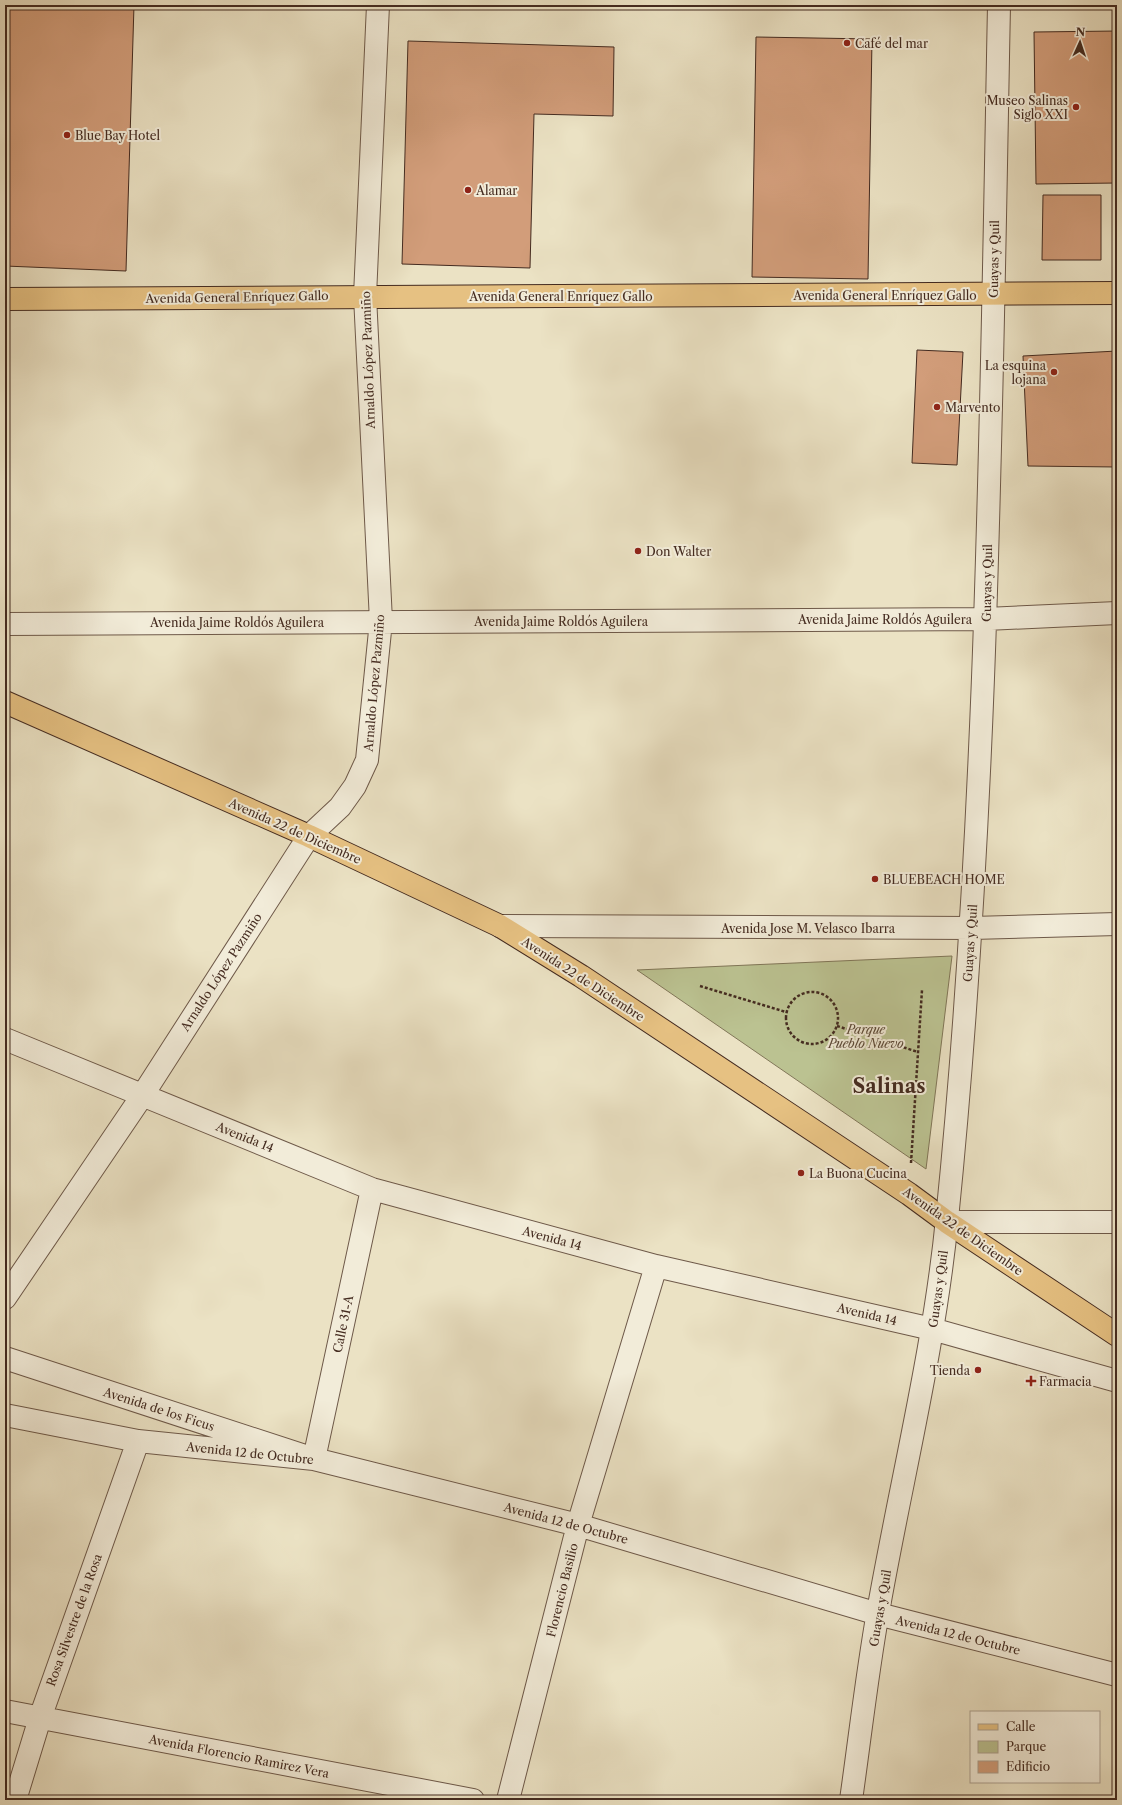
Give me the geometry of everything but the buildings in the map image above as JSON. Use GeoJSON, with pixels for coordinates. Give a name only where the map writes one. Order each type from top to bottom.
{"type":"FeatureCollection","features":[{"type":"Feature","properties":{"kind":"main road","name":"Avenida General Enríquez Gallo"},"geometry":{"type":"LineString","coordinates":[[5,299],[365,296],[994,295],[1117,293]]}},
{"type":"Feature","properties":{"kind":"main road","name":"Avenida 22 de Diciembre"},"geometry":{"type":"LineString","coordinates":[[5,702],[309,836],[500,926],[581,976],[909,1194],[947,1222],[1117,1335]]}},
{"type":"Feature","properties":{"kind":"street","name":"Arnaldo López Pazmiño"},"geometry":{"type":"LineString","coordinates":[[5,1298],[142,1096],[309,836],[340,807],[355,786],[367,760],[381,621],[365,296],[378,5]]}},
{"type":"Feature","properties":{"kind":"street","name":"Guayas y Quil"},"geometry":{"type":"LineString","coordinates":[[851,1800],[878,1614],[932,1329],[947,1222],[972,928],[986,619],[999,5]]}},
{"type":"Feature","properties":{"kind":"street","name":"Avenida Jaime Roldós Aguilera"},"geometry":{"type":"LineString","coordinates":[[5,624],[986,619],[1117,613]]}},
{"type":"Feature","properties":{"kind":"street","name":"Avenida Jose M. Velasco Ibarra"},"geometry":{"type":"LineString","coordinates":[[500,926],[972,928],[1117,924]]}},
{"type":"Feature","properties":{"kind":"street","name":"Avenida 14"},"geometry":{"type":"LineString","coordinates":[[5,1039],[372,1189],[656,1266],[932,1329],[1117,1380]]}},
{"type":"Feature","properties":{"kind":"street","name":"Calle 31-A"},"geometry":{"type":"LineString","coordinates":[[314,1459],[372,1189]]}},
{"type":"Feature","properties":{"kind":"street"},"geometry":{"type":"LineString","coordinates":[[947,1222],[1117,1222]]}},
{"type":"Feature","properties":{"kind":"street","name":"Florencio Basilio"},"geometry":{"type":"LineString","coordinates":[[508,1800],[578,1525],[656,1266]]}},
{"type":"Feature","properties":{"kind":"street","name":"Avenida de los Ficus"},"geometry":{"type":"LineString","coordinates":[[5,1358],[314,1459]]}},
{"type":"Feature","properties":{"kind":"street","name":"Avenida 12 de Octubre"},"geometry":{"type":"LineString","coordinates":[[5,1415],[138,1442],[314,1459],[578,1525],[878,1614],[1117,1675]]}},
{"type":"Feature","properties":{"kind":"street","name":"Rosa Silvestre de la Rosa"},"geometry":{"type":"LineString","coordinates":[[15,1800],[40,1718],[138,1442]]}},
{"type":"Feature","properties":{"kind":"street","name":"Avenida Florencio Ramirez Vera"},"geometry":{"type":"LineString","coordinates":[[5,1712],[473,1800]]}},
{"type":"Feature","properties":{"kind":"path"},"geometry":{"type":"LineString","coordinates":[[700,986],[786,1012]]}},
{"type":"Feature","properties":{"kind":"path"},"geometry":{"type":"LineString","coordinates":[[909,1194],[922,990]]}},
{"type":"Feature","properties":{"kind":"path"},"geometry":{"type":"LineString","coordinates":[[811,992],[820,993],[834,1002],[838,1010],[839,1018],[837,1026],[828,1040],[819,1043],[806,1043],[794,1037],[789,1030],[786,1021],[786,1012],[790,1004],[799,995],[811,992]]}},
{"type":"Feature","properties":{"kind":"path"},"geometry":{"type":"LineString","coordinates":[[837,1026],[918,1052]]}},
{"type":"Feature","properties":{"kind":"green space","name":"Parque Pueblo Nuevo"},"geometry":{"type":"Polygon","coordinates":[[[952,956],[926,1169],[637,970],[952,956]]]}},
{"type":"Feature","properties":{"kind":"place","name":"Café del mar"},"geometry":{"type":"Point","coordinates":[847,43]}},
{"type":"Feature","properties":{"kind":"place","name":"Museo Salinas Siglo XXI"},"geometry":{"type":"Point","coordinates":[1076,107]}},
{"type":"Feature","properties":{"kind":"place","name":"Blue Bay Hotel"},"geometry":{"type":"Point","coordinates":[67,135]}},
{"type":"Feature","properties":{"kind":"place","name":"Alamar"},"geometry":{"type":"Point","coordinates":[468,190]}},
{"type":"Feature","properties":{"kind":"place","name":"La esquina lojana"},"geometry":{"type":"Point","coordinates":[1054,372]}},
{"type":"Feature","properties":{"kind":"place","name":"Marvento"},"geometry":{"type":"Point","coordinates":[937,407]}},
{"type":"Feature","properties":{"kind":"place","name":"Don Walter"},"geometry":{"type":"Point","coordinates":[638,551]}},
{"type":"Feature","properties":{"kind":"place","name":"BLUEBEACH HOME"},"geometry":{"type":"Point","coordinates":[875,879]}},
{"type":"Feature","properties":{"kind":"place","name":"La Buona Cucina"},"geometry":{"type":"Point","coordinates":[801,1173]}},
{"type":"Feature","properties":{"kind":"place","name":"Tienda"},"geometry":{"type":"Point","coordinates":[978,1370]}},
{"type":"Feature","properties":{"kind":"place","name":"Farmacia"},"geometry":{"type":"Point","coordinates":[1031,1381]}},
{"type":"Feature","properties":{"kind":"district","name":"Salinas"},"geometry":{"type":"Point","coordinates":[889,1086]}}]}
